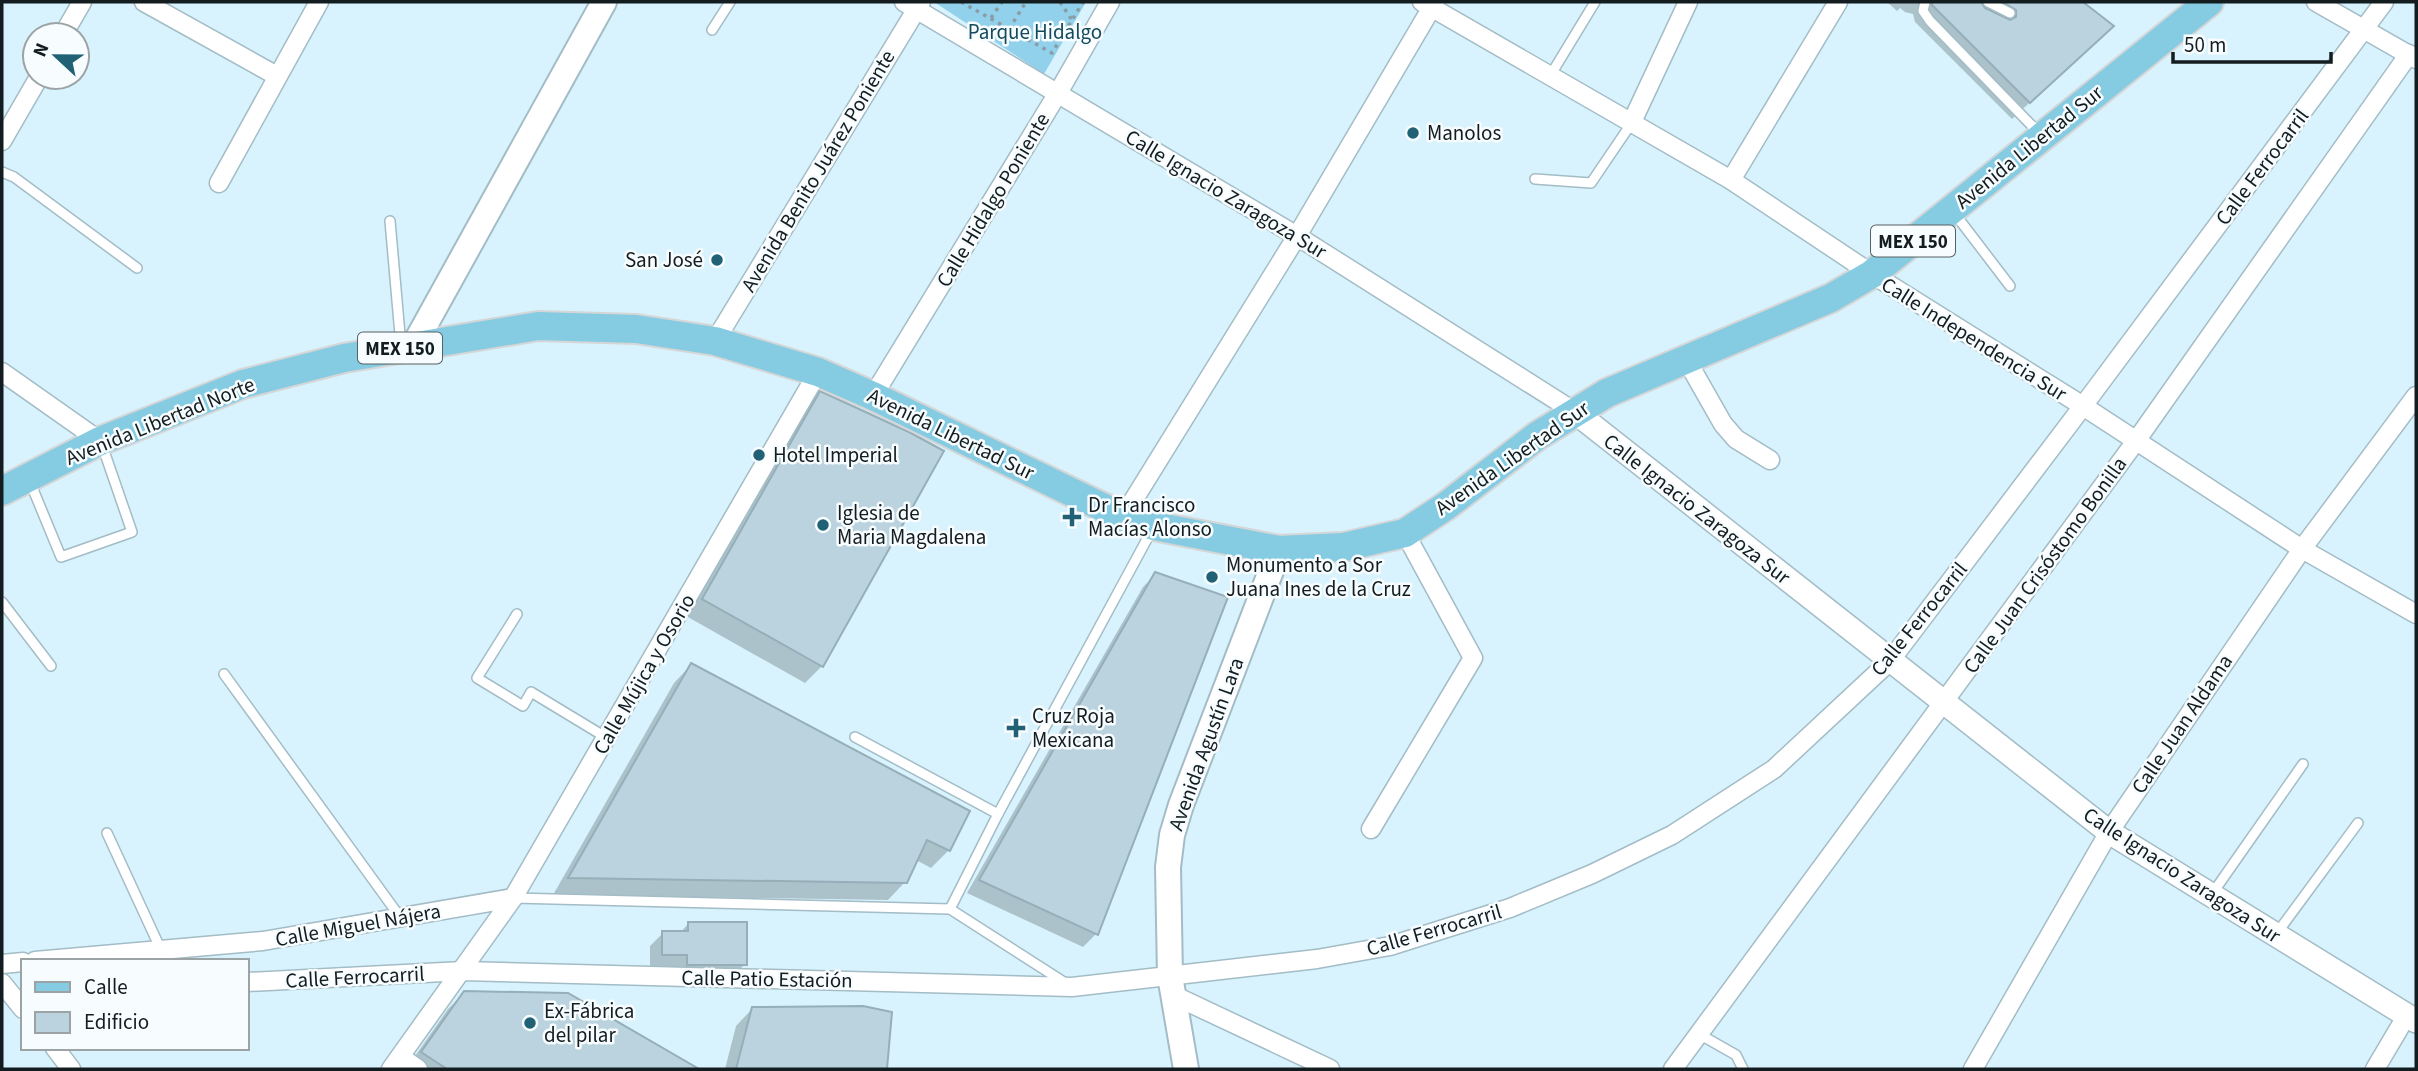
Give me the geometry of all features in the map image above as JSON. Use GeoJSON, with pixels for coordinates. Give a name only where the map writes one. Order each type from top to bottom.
{"type":"FeatureCollection","features":[{"type":"Feature","properties":{"kind":"main road"},"geometry":{"type":"LineString","coordinates":[[407,346],[604,2]]}},
{"type":"Feature","properties":{"kind":"main road","name":"Avenida Libertad Sur"},"geometry":{"type":"LineString","coordinates":[[818,372],[1123,517],[1154,526],[1279,550],[1344,547],[1405,533],[1446,506],[1537,436],[1607,393],[1831,298],[1872,274],[2209,2]]}},
{"type":"Feature","properties":{"kind":"main road","name":"Avenida Libertad Norte"},"geometry":{"type":"LineString","coordinates":[[2,491],[100,441],[243,384],[344,358],[538,326],[636,329],[715,341],[818,372]]}},
{"type":"Feature","properties":{"kind":"main road","name":"Avenida Agustín Lara"},"geometry":{"type":"LineString","coordinates":[[1186,1069],[1172,985],[1168,867],[1172,835],[1181,805],[1279,550]]}},
{"type":"Feature","properties":{"kind":"street"},"geometry":{"type":"LineString","coordinates":[[71,21],[82,2]]}},
{"type":"Feature","properties":{"kind":"street"},"geometry":{"type":"LineString","coordinates":[[144,2],[276,76]]}},
{"type":"Feature","properties":{"kind":"street"},"geometry":{"type":"LineString","coordinates":[[219,183],[276,76],[320,2]]}},
{"type":"Feature","properties":{"kind":"street","name":"Calle Hidalgo Poniente"},"geometry":{"type":"LineString","coordinates":[[873,396],[1058,93],[1110,2]]}},
{"type":"Feature","properties":{"kind":"street"},"geometry":{"type":"LineString","coordinates":[[1631,124],[1688,2]]}},
{"type":"Feature","properties":{"kind":"street"},"geometry":{"type":"LineString","coordinates":[[1731,180],[1838,2]]}},
{"type":"Feature","properties":{"kind":"street"},"geometry":{"type":"LineString","coordinates":[[2316,2],[2364,30],[2414,53]]}},
{"type":"Feature","properties":{"kind":"street","name":"Calle Ferrocarril"},"geometry":{"type":"LineString","coordinates":[[1172,985],[1390,946],[1510,908],[1592,874],[1672,835],[1774,769],[1890,661],[2384,2]]}},
{"type":"Feature","properties":{"kind":"street","name":"Calle Ignacio Zaragoza Sur"},"geometry":{"type":"LineString","coordinates":[[914,4],[1297,236],[1575,412],[2109,832],[2276,935],[2413,1012]]}},
{"type":"Feature","properties":{"kind":"street","name":"Avenida Benito Juárez Poniente"},"geometry":{"type":"LineString","coordinates":[[715,341],[914,4]]}},
{"type":"Feature","properties":{"kind":"street"},"geometry":{"type":"LineString","coordinates":[[1123,517],[1297,236],[1430,4]]}},
{"type":"Feature","properties":{"kind":"street","name":"Calle Independencia Sur"},"geometry":{"type":"LineString","coordinates":[[1430,4],[1631,124],[1731,180],[1872,274],[2302,549],[2416,614]]}},
{"type":"Feature","properties":{"kind":"street","name":"Calle Juan Crisóstomo Bonilla"},"geometry":{"type":"LineString","coordinates":[[1673,1069],[2136,441],[2414,53]]}},
{"type":"Feature","properties":{"kind":"street"},"geometry":{"type":"LineString","coordinates":[[2,141],[31,91]]}},
{"type":"Feature","properties":{"kind":"street"},"geometry":{"type":"LineString","coordinates":[[1686,359],[1723,424],[1736,439],[1770,460]]}},
{"type":"Feature","properties":{"kind":"street"},"geometry":{"type":"LineString","coordinates":[[2,372],[100,441]]}},
{"type":"Feature","properties":{"kind":"street","name":"Calle Mújica y Osorio"},"geometry":{"type":"LineString","coordinates":[[396,1063],[513,898],[818,372]]}},
{"type":"Feature","properties":{"kind":"street","name":"Calle Juan Aldama"},"geometry":{"type":"LineString","coordinates":[[1973,1069],[2109,832],[2302,549],[2416,396]]}},
{"type":"Feature","properties":{"kind":"street"},"geometry":{"type":"LineString","coordinates":[[1371,829],[1473,658],[1405,533]]}},
{"type":"Feature","properties":{"kind":"street","name":"Calle Miguel Nájera"},"geometry":{"type":"LineString","coordinates":[[59,959],[264,941],[513,898]]}},
{"type":"Feature","properties":{"kind":"street"},"geometry":{"type":"LineString","coordinates":[[2,964],[21,962]]}},
{"type":"Feature","properties":{"kind":"street","name":"Calle Ferrocarril"},"geometry":{"type":"LineString","coordinates":[[248,982],[463,971]]}},
{"type":"Feature","properties":{"kind":"street","name":"Calle Patio Estación"},"geometry":{"type":"LineString","coordinates":[[463,971],[1072,987],[1172,985]]}},
{"type":"Feature","properties":{"kind":"street"},"geometry":{"type":"LineString","coordinates":[[1172,985],[1330,1069]]}},
{"type":"Feature","properties":{"kind":"street"},"geometry":{"type":"LineString","coordinates":[[9,991],[21,1006]]}},
{"type":"Feature","properties":{"kind":"street"},"geometry":{"type":"LineString","coordinates":[[2375,1069],[2413,1012]]}},
{"type":"Feature","properties":{"kind":"street"},"geometry":{"type":"LineString","coordinates":[[57,1050],[71,1069]]}},
{"type":"Feature","properties":{"kind":"street"},"geometry":{"type":"LineString","coordinates":[[396,1063],[418,1069]]}},
{"type":"Feature","properties":{"kind":"lane"},"geometry":{"type":"LineString","coordinates":[[712,30],[730,2]]}},
{"type":"Feature","properties":{"kind":"lane"},"geometry":{"type":"LineString","coordinates":[[1550,76],[1595,2]]}},
{"type":"Feature","properties":{"kind":"lane"},"geometry":{"type":"LineString","coordinates":[[1926,2],[1923,11],[1930,21],[2042,136]]}},
{"type":"Feature","properties":{"kind":"lane"},"geometry":{"type":"LineString","coordinates":[[1988,2],[2010,13]]}},
{"type":"Feature","properties":{"kind":"lane"},"geometry":{"type":"LineString","coordinates":[[1535,179],[1591,183],[1631,124]]}},
{"type":"Feature","properties":{"kind":"lane"},"geometry":{"type":"LineString","coordinates":[[2,172],[14,177],[137,268]]}},
{"type":"Feature","properties":{"kind":"lane"},"geometry":{"type":"LineString","coordinates":[[1951,210],[2010,286]]}},
{"type":"Feature","properties":{"kind":"lane"},"geometry":{"type":"LineString","coordinates":[[390,221],[407,346]]}},
{"type":"Feature","properties":{"kind":"lane"},"geometry":{"type":"LineString","coordinates":[[28,477],[61,557],[132,532],[100,441]]}},
{"type":"Feature","properties":{"kind":"lane"},"geometry":{"type":"LineString","coordinates":[[950,909],[998,814],[1154,526]]}},
{"type":"Feature","properties":{"kind":"lane"},"geometry":{"type":"LineString","coordinates":[[2,602],[51,666]]}},
{"type":"Feature","properties":{"kind":"lane"},"geometry":{"type":"LineString","coordinates":[[517,614],[477,678],[523,706],[531,692],[607,738]]}},
{"type":"Feature","properties":{"kind":"lane"},"geometry":{"type":"LineString","coordinates":[[224,674],[400,917]]}},
{"type":"Feature","properties":{"kind":"lane"},"geometry":{"type":"LineString","coordinates":[[855,737],[998,814]]}},
{"type":"Feature","properties":{"kind":"lane"},"geometry":{"type":"LineString","coordinates":[[2211,895],[2303,764]]}},
{"type":"Feature","properties":{"kind":"lane"},"geometry":{"type":"LineString","coordinates":[[2276,935],[2358,822]]}},
{"type":"Feature","properties":{"kind":"lane"},"geometry":{"type":"LineString","coordinates":[[107,833],[161,950]]}},
{"type":"Feature","properties":{"kind":"lane"},"geometry":{"type":"LineString","coordinates":[[513,898],[950,909],[1072,987]]}},
{"type":"Feature","properties":{"kind":"lane"},"geometry":{"type":"LineString","coordinates":[[1699,1034],[1735,1055],[1743,1069]]}},
{"type":"Feature","properties":{"kind":"path"},"geometry":{"type":"LineString","coordinates":[[961,2],[1052,53],[1083,2]]}},
{"type":"Feature","properties":{"kind":"path"},"geometry":{"type":"LineString","coordinates":[[991,19],[1002,2]]}},
{"type":"Feature","properties":{"kind":"path"},"geometry":{"type":"LineString","coordinates":[[1009,29],[1026,2]]}},
{"type":"Feature","properties":{"kind":"path"},"geometry":{"type":"LineString","coordinates":[[1060,2],[1072,20]]}},
{"type":"Feature","properties":{"kind":"green space","name":"Parque Hidalgo"},"geometry":{"type":"Polygon","coordinates":[[[934,2],[1086,2],[1044,74],[934,2]]]}},
{"type":"Feature","properties":{"kind":"building"},"geometry":{"type":"Polygon","coordinates":[[[1932,2],[1981,2],[1985,8],[2010,20],[2016,17],[2016,10],[2003,2],[2083,2],[2114,26],[2030,103],[1932,2]]]}},
{"type":"Feature","properties":{"kind":"building","name":"Iglesia de Maria Magdalena"},"geometry":{"type":"Polygon","coordinates":[[[820,391],[944,451],[823,667],[702,599],[820,391]]]}},
{"type":"Feature","properties":{"kind":"building"},"geometry":{"type":"Polygon","coordinates":[[[1155,572],[1228,597],[1098,935],[979,880],[1155,572]]]}},
{"type":"Feature","properties":{"kind":"building"},"geometry":{"type":"Polygon","coordinates":[[[691,663],[970,811],[950,851],[927,840],[907,883],[568,878],[691,663]]]}},
{"type":"Feature","properties":{"kind":"building"},"geometry":{"type":"Polygon","coordinates":[[[688,922],[747,922],[747,965],[687,965],[687,955],[662,955],[662,931],[688,931],[688,922]]]}},
{"type":"Feature","properties":{"kind":"building","name":"Ex-Fábrica del pilar"},"geometry":{"type":"Polygon","coordinates":[[[464,991],[568,993],[699,1069],[447,1069],[421,1052],[464,991]]]}},
{"type":"Feature","properties":{"kind":"building"},"geometry":{"type":"Polygon","coordinates":[[[863,1006],[892,1012],[887,1069],[736,1069],[752,1007],[863,1006]]]}},
{"type":"Feature","properties":{"kind":"place","name":"Manolos"},"geometry":{"type":"Point","coordinates":[1413,133]}},
{"type":"Feature","properties":{"kind":"place","name":"San José"},"geometry":{"type":"Point","coordinates":[717,260]}},
{"type":"Feature","properties":{"kind":"place","name":"Hotel Imperial"},"geometry":{"type":"Point","coordinates":[759,455]}},
{"type":"Feature","properties":{"kind":"place","name":"Dr Francisco Macías Alonso"},"geometry":{"type":"Point","coordinates":[1072,517]}},
{"type":"Feature","properties":{"kind":"place","name":"Iglesia de Maria Magdalena"},"geometry":{"type":"Point","coordinates":[823,525]}},
{"type":"Feature","properties":{"kind":"place","name":"Monumento a Sor Juana Ines de la Cruz"},"geometry":{"type":"Point","coordinates":[1212,577]}},
{"type":"Feature","properties":{"kind":"place","name":"Cruz Roja Mexicana"},"geometry":{"type":"Point","coordinates":[1016,728]}},
{"type":"Feature","properties":{"kind":"place","name":"Ex-Fábrica del pilar"},"geometry":{"type":"Point","coordinates":[530,1023]}}]}
